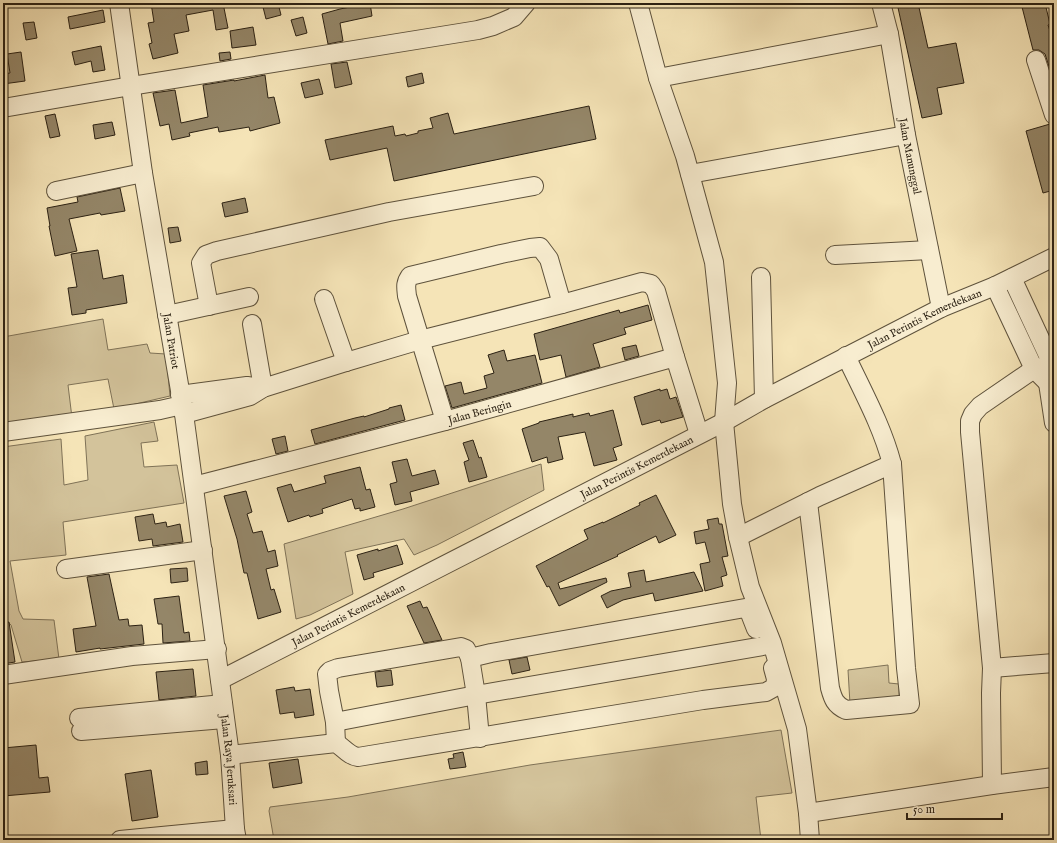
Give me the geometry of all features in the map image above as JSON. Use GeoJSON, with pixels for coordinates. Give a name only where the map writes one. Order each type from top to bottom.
{"type":"FeatureCollection","features":[{"type":"Feature","properties":{"kind":"street","name":"Jalan Patriot"},"geometry":{"type":"LineString","coordinates":[[119,3],[139,144],[137,174],[148,202],[171,315],[182,405],[199,485],[203,550],[220,680]]}},
{"type":"Feature","properties":{"kind":"street"},"geometry":{"type":"LineString","coordinates":[[3,108],[478,30],[514,18],[526,3]]}},
{"type":"Feature","properties":{"kind":"street"},"geometry":{"type":"LineString","coordinates":[[638,3],[658,78],[690,174],[714,262],[727,383],[724,422],[732,504],[738,537],[754,599],[767,644],[797,729],[810,840]]}},
{"type":"Feature","properties":{"kind":"street","name":"Jalan Manunggal"},"geometry":{"type":"LineString","coordinates":[[881,3],[889,34],[906,135],[941,308]]}},
{"type":"Feature","properties":{"kind":"street"},"geometry":{"type":"LineString","coordinates":[[658,78],[889,34]]}},
{"type":"Feature","properties":{"kind":"street"},"geometry":{"type":"LineString","coordinates":[[1036,60],[1054,115]]}},
{"type":"Feature","properties":{"kind":"street"},"geometry":{"type":"LineString","coordinates":[[690,174],[906,135]]}},
{"type":"Feature","properties":{"kind":"street"},"geometry":{"type":"LineString","coordinates":[[56,191],[137,174]]}},
{"type":"Feature","properties":{"kind":"street"},"geometry":{"type":"LineString","coordinates":[[209,306],[201,263],[206,255],[224,249],[389,212],[534,186]]}},
{"type":"Feature","properties":{"kind":"street"},"geometry":{"type":"LineString","coordinates":[[445,421],[407,296],[406,285],[410,276],[501,254],[540,247],[550,259],[562,304]]}},
{"type":"Feature","properties":{"kind":"street"},"geometry":{"type":"LineString","coordinates":[[835,255],[930,250]]}},
{"type":"Feature","properties":{"kind":"street","name":"Jalan Perintis Kemerdekaan"},"geometry":{"type":"LineString","coordinates":[[220,680],[724,422],[846,356],[941,308],[995,286],[1054,257]]}},
{"type":"Feature","properties":{"kind":"street"},"geometry":{"type":"LineString","coordinates":[[761,277],[764,399]]}},
{"type":"Feature","properties":{"kind":"street"},"geometry":{"type":"LineString","coordinates":[[1012,278],[1053,364],[1048,383],[1054,423]]}},
{"type":"Feature","properties":{"kind":"street"},"geometry":{"type":"LineString","coordinates":[[3,432],[250,396],[263,388],[420,340],[562,304],[633,283],[642,282],[651,284],[656,291],[699,434]]}},
{"type":"Feature","properties":{"kind":"street"},"geometry":{"type":"LineString","coordinates":[[995,286],[1034,369],[1048,383]]}},
{"type":"Feature","properties":{"kind":"street"},"geometry":{"type":"LineString","coordinates":[[171,315],[249,297]]}},
{"type":"Feature","properties":{"kind":"street"},"geometry":{"type":"LineString","coordinates":[[324,300],[346,362]]}},
{"type":"Feature","properties":{"kind":"street"},"geometry":{"type":"LineString","coordinates":[[252,324],[263,388]]}},
{"type":"Feature","properties":{"kind":"street"},"geometry":{"type":"LineString","coordinates":[[808,502],[832,698],[837,705],[846,710],[910,704],[906,668],[892,464],[879,426],[846,356]]}},
{"type":"Feature","properties":{"kind":"street","name":"Jalan Beringin"},"geometry":{"type":"LineString","coordinates":[[199,485],[445,421],[675,357]]}},
{"type":"Feature","properties":{"kind":"street"},"geometry":{"type":"LineString","coordinates":[[992,785],[992,668],[970,421],[980,406],[1034,369],[1053,364]]}},
{"type":"Feature","properties":{"kind":"street"},"geometry":{"type":"LineString","coordinates":[[738,537],[808,502],[892,464]]}},
{"type":"Feature","properties":{"kind":"street"},"geometry":{"type":"LineString","coordinates":[[66,569],[203,550]]}},
{"type":"Feature","properties":{"kind":"street"},"geometry":{"type":"LineString","coordinates":[[230,755],[336,743],[353,757],[358,757],[703,700],[766,692],[774,689],[776,684],[767,644],[749,611],[745,608],[470,658]]}},
{"type":"Feature","properties":{"kind":"street"},"geometry":{"type":"LineString","coordinates":[[335,722],[476,695],[767,644]]}},
{"type":"Feature","properties":{"kind":"street"},"geometry":{"type":"LineString","coordinates":[[336,743],[335,722],[327,681],[328,672],[332,670],[461,647],[466,648],[470,658],[476,695],[480,738]]}},
{"type":"Feature","properties":{"kind":"street"},"geometry":{"type":"LineString","coordinates":[[3,675],[132,656],[217,649]]}},
{"type":"Feature","properties":{"kind":"street"},"geometry":{"type":"LineString","coordinates":[[992,668],[1054,663]]}},
{"type":"Feature","properties":{"kind":"street","name":"Jalan Raya Jeruksari"},"geometry":{"type":"LineString","coordinates":[[220,680],[230,755],[236,834]]}},
{"type":"Feature","properties":{"kind":"street"},"geometry":{"type":"LineString","coordinates":[[80,724],[224,712]]}},
{"type":"Feature","properties":{"kind":"street"},"geometry":{"type":"LineString","coordinates":[[808,813],[1054,777]]}},
{"type":"Feature","properties":{"kind":"street"},"geometry":{"type":"LineString","coordinates":[[120,840],[236,834]]}},
{"type":"Feature","properties":{"kind":"shaded area"},"geometry":{"type":"Polygon","coordinates":[[[103,319],[108,350],[147,344],[150,353],[166,354],[170,396],[114,409],[108,379],[68,385],[73,426],[3,437],[3,337],[103,319]]]}},
{"type":"Feature","properties":{"kind":"shaded area"},"geometry":{"type":"Polygon","coordinates":[[[154,422],[158,441],[141,443],[144,467],[177,465],[184,503],[63,522],[66,555],[10,561],[19,611],[23,619],[54,620],[59,659],[22,662],[11,625],[3,617],[3,447],[61,439],[64,485],[88,480],[85,436],[154,422]]]}},
{"type":"Feature","properties":{"kind":"shaded area"},"geometry":{"type":"Polygon","coordinates":[[[541,464],[544,490],[437,545],[414,555],[404,539],[345,552],[353,594],[310,615],[296,619],[284,544],[403,509],[541,464]]]}},
{"type":"Feature","properties":{"kind":"shaded area"},"geometry":{"type":"Polygon","coordinates":[[[888,665],[889,683],[899,684],[899,702],[850,704],[848,670],[888,665]]]}},
{"type":"Feature","properties":{"kind":"shaded area"},"geometry":{"type":"Polygon","coordinates":[[[781,730],[792,793],[756,797],[761,840],[508,840],[508,837],[491,840],[274,840],[269,811],[270,807],[348,797],[530,765],[781,730]]]}},
{"type":"Feature","properties":{"kind":"building"},"geometry":{"type":"Polygon","coordinates":[[[151,3],[223,3],[228,28],[216,30],[213,10],[186,15],[189,31],[174,34],[178,53],[153,59],[149,44],[152,43],[148,23],[154,22],[151,3]]]}},
{"type":"Feature","properties":{"kind":"building"},"geometry":{"type":"Polygon","coordinates":[[[262,3],[278,3],[281,15],[266,19],[262,3]]]}},
{"type":"Feature","properties":{"kind":"building"},"geometry":{"type":"Polygon","coordinates":[[[370,3],[372,16],[340,23],[343,41],[328,44],[322,14],[370,3]]]}},
{"type":"Feature","properties":{"kind":"building"},"geometry":{"type":"Polygon","coordinates":[[[897,3],[918,3],[928,48],[956,43],[964,83],[937,88],[942,114],[922,118],[897,3]]]}},
{"type":"Feature","properties":{"kind":"building"},"geometry":{"type":"Polygon","coordinates":[[[1021,3],[1045,3],[1050,24],[1048,25],[1054,43],[1054,76],[1052,76],[1045,54],[1039,50],[1033,50],[1021,3]]]}},
{"type":"Feature","properties":{"kind":"building"},"geometry":{"type":"Polygon","coordinates":[[[103,10],[105,22],[70,29],[68,17],[103,10]]]}},
{"type":"Feature","properties":{"kind":"building"},"geometry":{"type":"Polygon","coordinates":[[[303,17],[307,33],[296,36],[291,20],[303,17]]]}},
{"type":"Feature","properties":{"kind":"building"},"geometry":{"type":"Polygon","coordinates":[[[34,22],[37,38],[26,40],[23,23],[34,22]]]}},
{"type":"Feature","properties":{"kind":"building"},"geometry":{"type":"Polygon","coordinates":[[[253,27],[256,45],[232,48],[230,31],[253,27]]]}},
{"type":"Feature","properties":{"kind":"building"},"geometry":{"type":"Polygon","coordinates":[[[101,46],[105,70],[93,72],[91,61],[75,65],[72,52],[101,46]]]}},
{"type":"Feature","properties":{"kind":"building"},"geometry":{"type":"Polygon","coordinates":[[[21,52],[25,81],[3,84],[3,74],[10,73],[7,54],[21,52]]]}},
{"type":"Feature","properties":{"kind":"building"},"geometry":{"type":"Polygon","coordinates":[[[230,52],[231,59],[220,61],[219,53],[230,52]]]}},
{"type":"Feature","properties":{"kind":"building"},"geometry":{"type":"Polygon","coordinates":[[[347,62],[352,84],[335,88],[331,64],[347,62]]]}},
{"type":"Feature","properties":{"kind":"building"},"geometry":{"type":"Polygon","coordinates":[[[422,73],[424,83],[408,87],[406,77],[422,73]]]}},
{"type":"Feature","properties":{"kind":"building"},"geometry":{"type":"Polygon","coordinates":[[[265,75],[268,98],[274,97],[280,123],[250,131],[249,127],[219,132],[218,127],[189,133],[190,136],[172,140],[169,124],[160,126],[153,93],[175,90],[181,123],[208,117],[203,85],[265,75]]]}},
{"type":"Feature","properties":{"kind":"building"},"geometry":{"type":"Polygon","coordinates":[[[319,79],[323,94],[305,98],[301,83],[319,79]]]}},
{"type":"Feature","properties":{"kind":"building"},"geometry":{"type":"Polygon","coordinates":[[[589,106],[596,139],[394,181],[387,148],[330,160],[325,140],[393,126],[395,136],[405,134],[406,136],[418,133],[418,131],[433,128],[430,118],[448,113],[454,134],[589,106]]]}},
{"type":"Feature","properties":{"kind":"building"},"geometry":{"type":"Polygon","coordinates":[[[55,114],[60,136],[50,138],[45,116],[55,114]]]}},
{"type":"Feature","properties":{"kind":"building"},"geometry":{"type":"Polygon","coordinates":[[[112,122],[115,135],[95,139],[93,125],[112,122]]]}},
{"type":"Feature","properties":{"kind":"building"},"geometry":{"type":"Polygon","coordinates":[[[1050,124],[1054,125],[1054,190],[1043,193],[1026,131],[1050,124]]]}},
{"type":"Feature","properties":{"kind":"building"},"geometry":{"type":"Polygon","coordinates":[[[120,188],[125,211],[101,215],[100,213],[69,219],[77,251],[55,256],[47,208],[78,202],[77,197],[120,188]]]}},
{"type":"Feature","properties":{"kind":"building"},"geometry":{"type":"Polygon","coordinates":[[[245,198],[248,212],[225,217],[222,203],[245,198]]]}},
{"type":"Feature","properties":{"kind":"building"},"geometry":{"type":"Polygon","coordinates":[[[178,227],[181,241],[170,243],[168,228],[178,227]]]}},
{"type":"Feature","properties":{"kind":"building"},"geometry":{"type":"Polygon","coordinates":[[[98,250],[103,279],[123,275],[127,303],[86,310],[86,313],[72,315],[68,288],[77,287],[71,254],[98,250]]]}},
{"type":"Feature","properties":{"kind":"building"},"geometry":{"type":"Polygon","coordinates":[[[648,305],[652,320],[624,328],[626,334],[593,344],[600,367],[566,377],[561,355],[540,360],[534,334],[619,310],[620,313],[648,305]]]}},
{"type":"Feature","properties":{"kind":"building"},"geometry":{"type":"Polygon","coordinates":[[[636,345],[639,356],[625,360],[622,348],[636,345]]]}},
{"type":"Feature","properties":{"kind":"building"},"geometry":{"type":"Polygon","coordinates":[[[504,350],[507,361],[535,355],[542,383],[452,408],[445,386],[461,382],[464,394],[487,388],[484,376],[494,373],[488,355],[504,350]]]}},
{"type":"Feature","properties":{"kind":"building"},"geometry":{"type":"Polygon","coordinates":[[[660,389],[660,391],[667,389],[670,399],[676,397],[683,417],[661,423],[660,420],[642,425],[634,397],[660,389]]]}},
{"type":"Feature","properties":{"kind":"building"},"geometry":{"type":"Polygon","coordinates":[[[401,405],[405,420],[315,444],[311,430],[364,417],[401,405]]]}},
{"type":"Feature","properties":{"kind":"building"},"geometry":{"type":"Polygon","coordinates":[[[613,410],[622,445],[613,448],[617,460],[594,466],[585,432],[558,437],[563,459],[548,463],[547,457],[532,462],[522,429],[539,422],[573,414],[573,417],[589,413],[590,416],[613,410]]]}},
{"type":"Feature","properties":{"kind":"building"},"geometry":{"type":"Polygon","coordinates":[[[285,436],[288,451],[276,454],[272,439],[285,436]]]}},
{"type":"Feature","properties":{"kind":"building"},"geometry":{"type":"Polygon","coordinates":[[[473,440],[479,458],[481,457],[487,477],[469,482],[464,462],[469,460],[463,443],[473,440]]]}},
{"type":"Feature","properties":{"kind":"building"},"geometry":{"type":"Polygon","coordinates":[[[407,459],[412,476],[435,470],[439,484],[410,492],[412,501],[395,505],[390,484],[397,482],[392,462],[407,459]]]}},
{"type":"Feature","properties":{"kind":"building"},"geometry":{"type":"Polygon","coordinates":[[[360,467],[366,490],[370,489],[375,507],[360,511],[360,508],[355,509],[352,499],[322,509],[323,513],[310,517],[309,515],[288,522],[277,488],[291,484],[294,492],[326,483],[324,476],[360,467]]]}},
{"type":"Feature","properties":{"kind":"building"},"geometry":{"type":"Polygon","coordinates":[[[246,491],[252,512],[247,514],[253,533],[262,531],[268,552],[275,550],[278,566],[266,569],[271,590],[274,589],[281,612],[258,619],[247,573],[244,573],[237,539],[224,496],[246,491]]]}},
{"type":"Feature","properties":{"kind":"building"},"geometry":{"type":"Polygon","coordinates":[[[656,495],[676,535],[659,543],[656,536],[617,555],[618,556],[558,583],[560,589],[606,578],[607,582],[559,606],[549,586],[547,587],[536,566],[588,539],[584,530],[603,523],[640,505],[639,503],[656,495]]]}},
{"type":"Feature","properties":{"kind":"building"},"geometry":{"type":"Polygon","coordinates":[[[153,514],[155,524],[166,522],[167,527],[180,524],[183,542],[153,546],[152,539],[139,541],[135,517],[153,514]]]}},
{"type":"Feature","properties":{"kind":"building"},"geometry":{"type":"Polygon","coordinates":[[[718,518],[719,524],[722,524],[728,556],[722,557],[727,575],[721,577],[723,586],[705,591],[700,564],[710,562],[705,542],[696,544],[694,532],[709,529],[707,520],[718,518]]]}},
{"type":"Feature","properties":{"kind":"building"},"geometry":{"type":"Polygon","coordinates":[[[397,545],[403,564],[373,573],[374,577],[364,580],[357,555],[378,549],[378,551],[397,545]]]}},
{"type":"Feature","properties":{"kind":"building"},"geometry":{"type":"Polygon","coordinates":[[[187,568],[188,581],[171,583],[170,569],[187,568]]]}},
{"type":"Feature","properties":{"kind":"building"},"geometry":{"type":"Polygon","coordinates":[[[644,570],[646,582],[694,572],[703,591],[655,601],[653,593],[623,600],[607,608],[601,596],[611,591],[631,587],[628,573],[644,570]]]}},
{"type":"Feature","properties":{"kind":"building"},"geometry":{"type":"Polygon","coordinates":[[[109,574],[119,620],[128,619],[129,626],[142,625],[144,644],[76,652],[73,629],[96,626],[87,577],[109,574]]]}},
{"type":"Feature","properties":{"kind":"building"},"geometry":{"type":"Polygon","coordinates":[[[179,596],[184,633],[189,632],[190,641],[163,643],[162,624],[158,624],[154,599],[179,596]]]}},
{"type":"Feature","properties":{"kind":"building"},"geometry":{"type":"Polygon","coordinates":[[[420,601],[423,608],[427,607],[442,640],[424,643],[407,606],[420,601]]]}},
{"type":"Feature","properties":{"kind":"building"},"geometry":{"type":"Polygon","coordinates":[[[9,622],[15,662],[3,664],[3,623],[9,622]]]}},
{"type":"Feature","properties":{"kind":"building"},"geometry":{"type":"Polygon","coordinates":[[[527,657],[530,670],[512,674],[509,660],[527,657]]]}},
{"type":"Feature","properties":{"kind":"building"},"geometry":{"type":"Polygon","coordinates":[[[193,669],[196,696],[159,700],[156,672],[193,669]]]}},
{"type":"Feature","properties":{"kind":"building"},"geometry":{"type":"Polygon","coordinates":[[[391,670],[393,685],[377,687],[375,672],[391,670]]]}},
{"type":"Feature","properties":{"kind":"building"},"geometry":{"type":"Polygon","coordinates":[[[294,687],[295,691],[310,689],[314,715],[295,718],[294,712],[280,714],[276,690],[294,687]]]}},
{"type":"Feature","properties":{"kind":"building"},"geometry":{"type":"Polygon","coordinates":[[[36,745],[39,778],[48,777],[50,792],[3,796],[3,748],[36,745]]]}},
{"type":"Feature","properties":{"kind":"building"},"geometry":{"type":"Polygon","coordinates":[[[463,752],[466,767],[450,769],[448,759],[454,758],[453,754],[463,752]]]}},
{"type":"Feature","properties":{"kind":"building"},"geometry":{"type":"Polygon","coordinates":[[[298,759],[302,783],[273,788],[269,763],[298,759]]]}},
{"type":"Feature","properties":{"kind":"building"},"geometry":{"type":"Polygon","coordinates":[[[207,761],[208,774],[196,775],[195,763],[207,761]]]}},
{"type":"Feature","properties":{"kind":"building"},"geometry":{"type":"Polygon","coordinates":[[[151,770],[158,817],[132,821],[125,774],[151,770]]]}}]}
